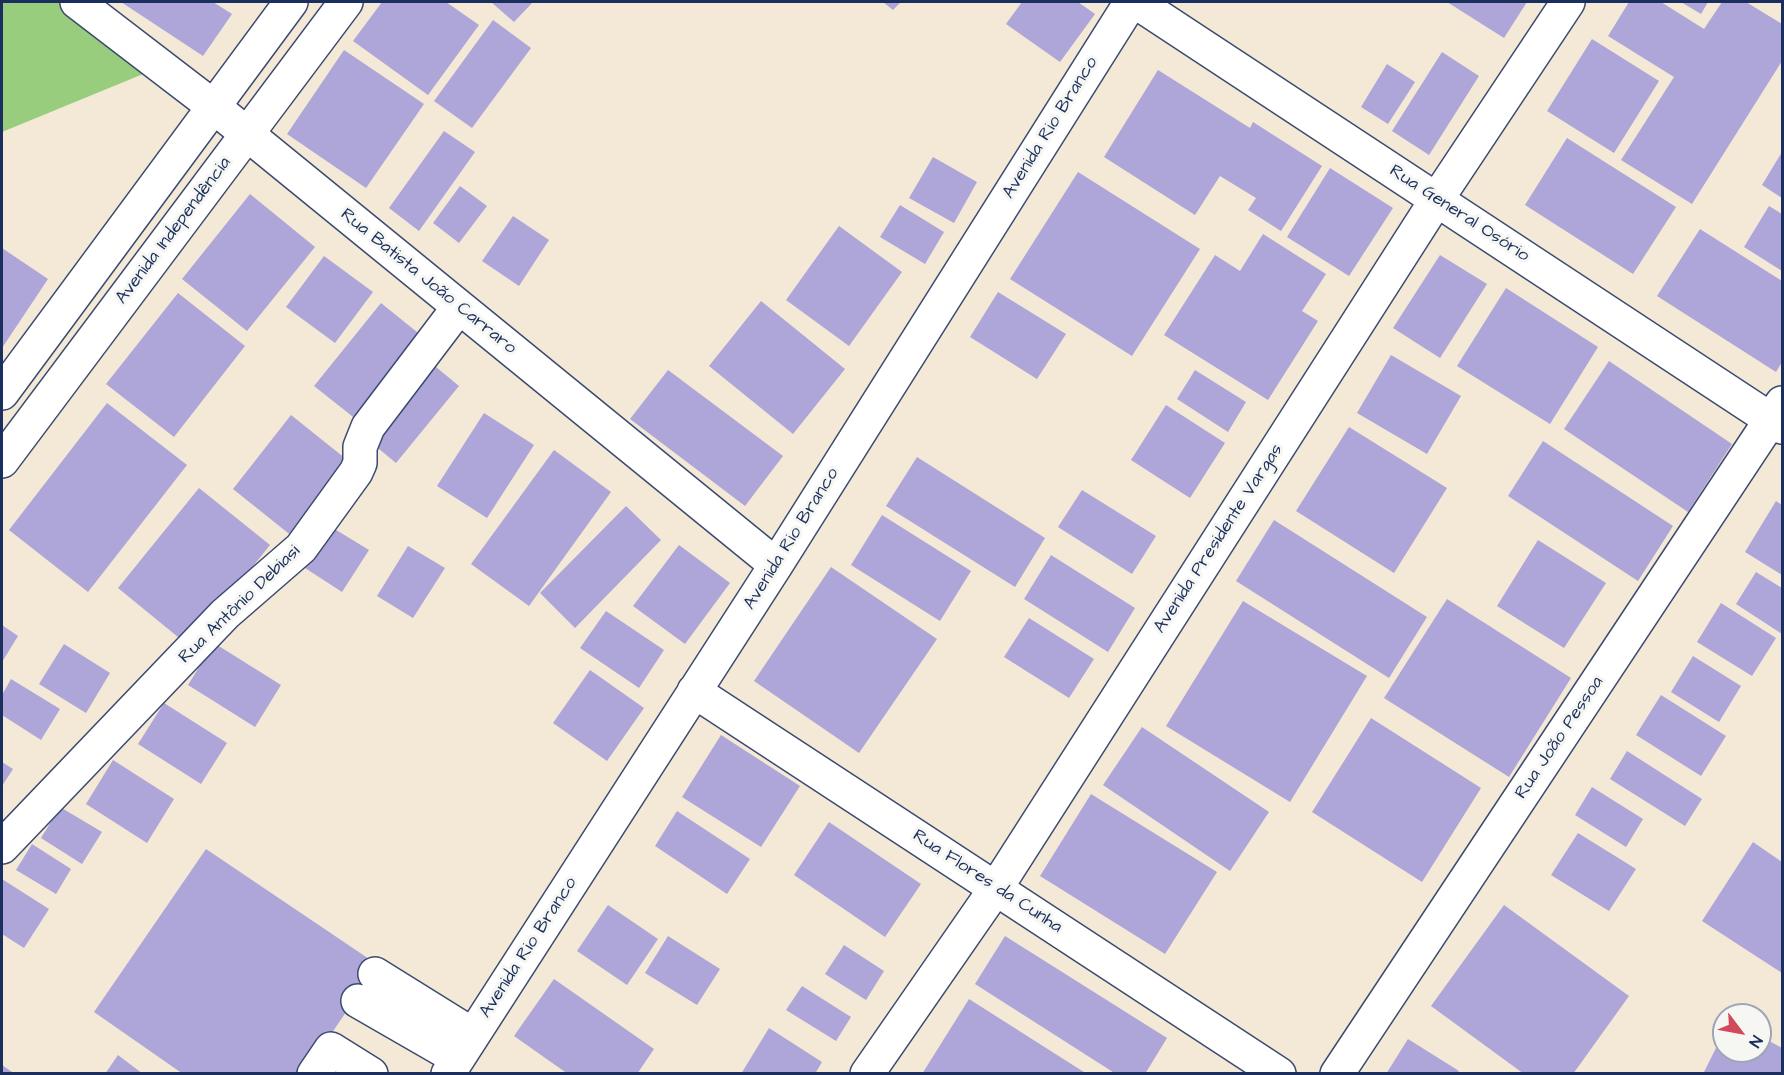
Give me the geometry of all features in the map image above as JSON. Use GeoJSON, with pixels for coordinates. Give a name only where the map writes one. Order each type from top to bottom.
{"type":"FeatureCollection","features":[{"type":"Feature","properties":{"kind":"street","name":"Rua Batista João Carraro"},"geometry":{"type":"LineString","coordinates":[[77,2],[214,107],[776,565]]}},
{"type":"Feature","properties":{"kind":"street"},"geometry":{"type":"LineString","coordinates":[[2,393],[291,2]]}},
{"type":"Feature","properties":{"kind":"street","name":"Avenida Independência"},"geometry":{"type":"LineString","coordinates":[[2,461],[346,2]]}},
{"type":"Feature","properties":{"kind":"street","name":"Avenida Rio Branco"},"geometry":{"type":"LineString","coordinates":[[459,1056],[776,565],[1131,2]]}},
{"type":"Feature","properties":{"kind":"street","name":"Rua General Osório"},"geometry":{"type":"LineString","coordinates":[[1136,2],[1437,199],[1779,416]]}},
{"type":"Feature","properties":{"kind":"street","name":"Avenida Presidente Vargas"},"geometry":{"type":"LineString","coordinates":[[867,1074],[996,888],[1437,199],[1568,2]]}},
{"type":"Feature","properties":{"kind":"street","name":"Rua Antônio Debiasi"},"geometry":{"type":"LineString","coordinates":[[2,847],[225,614],[301,548],[356,472],[360,463],[360,447],[368,427],[459,307]]}},
{"type":"Feature","properties":{"kind":"street","name":"Rua João Pessoa"},"geometry":{"type":"LineString","coordinates":[[1337,1074],[1779,416]]}},
{"type":"Feature","properties":{"kind":"street","name":"Rua Flores da Cunha"},"geometry":{"type":"LineString","coordinates":[[694,691],[1279,1074]]}},
{"type":"Feature","properties":{"kind":"street"},"geometry":{"type":"LineString","coordinates":[[367,988],[459,1056]]}},
{"type":"Feature","properties":{"kind":"street"},"geometry":{"type":"LineString","coordinates":[[314,1074],[331,1049],[371,1074]]}},
{"type":"Feature","properties":{"kind":"green space"},"geometry":{"type":"Polygon","coordinates":[[[2,2],[57,2],[148,72],[2,132],[2,2]]]}},
{"type":"Feature","properties":{"kind":"building"},"geometry":{"type":"Polygon","coordinates":[[[121,2],[213,2],[232,14],[203,56],[121,2]]]}},
{"type":"Feature","properties":{"kind":"building"},"geometry":{"type":"Polygon","coordinates":[[[382,2],[446,2],[479,25],[428,95],[353,41],[382,2]]]}},
{"type":"Feature","properties":{"kind":"building"},"geometry":{"type":"Polygon","coordinates":[[[491,2],[533,2],[514,22],[491,2]]]}},
{"type":"Feature","properties":{"kind":"building"},"geometry":{"type":"Polygon","coordinates":[[[883,2],[901,2],[893,10],[883,2]]]}},
{"type":"Feature","properties":{"kind":"building"},"geometry":{"type":"Polygon","coordinates":[[[1022,2],[1078,2],[1095,14],[1060,62],[1006,24],[1022,2]]]}},
{"type":"Feature","properties":{"kind":"building"},"geometry":{"type":"Polygon","coordinates":[[[1447,2],[1527,2],[1504,38],[1447,2]]]}},
{"type":"Feature","properties":{"kind":"building"},"geometry":{"type":"Polygon","coordinates":[[[1629,2],[1661,2],[1704,29],[1722,2],[1746,2],[1782,24],[1782,61],[1692,204],[1621,160],[1674,77],[1608,36],[1629,2]]]}},
{"type":"Feature","properties":{"kind":"building"},"geometry":{"type":"Polygon","coordinates":[[[1681,2],[1708,2],[1701,14],[1681,2]]]}},
{"type":"Feature","properties":{"kind":"building"},"geometry":{"type":"Polygon","coordinates":[[[493,20],[531,48],[472,128],[434,101],[493,20]]]}},
{"type":"Feature","properties":{"kind":"building"},"geometry":{"type":"Polygon","coordinates":[[[1592,39],[1659,81],[1614,153],[1547,111],[1592,39]]]}},
{"type":"Feature","properties":{"kind":"building"},"geometry":{"type":"Polygon","coordinates":[[[344,50],[424,104],[366,188],[287,134],[344,50]]]}},
{"type":"Feature","properties":{"kind":"building"},"geometry":{"type":"Polygon","coordinates":[[[1442,52],[1479,76],[1429,155],[1392,131],[1442,52]]]}},
{"type":"Feature","properties":{"kind":"building"},"geometry":{"type":"Polygon","coordinates":[[[1387,64],[1415,82],[1388,124],[1361,107],[1387,64]]]}},
{"type":"Feature","properties":{"kind":"building"},"geometry":{"type":"Polygon","coordinates":[[[1158,70],[1250,128],[1253,122],[1322,166],[1281,231],[1248,210],[1256,198],[1220,176],[1195,215],[1104,157],[1158,70]]]}},
{"type":"Feature","properties":{"kind":"building"},"geometry":{"type":"Polygon","coordinates":[[[444,131],[475,152],[419,231],[389,208],[444,131]]]}},
{"type":"Feature","properties":{"kind":"building"},"geometry":{"type":"Polygon","coordinates":[[[1567,138],[1676,207],[1633,274],[1525,205],[1567,138]]]}},
{"type":"Feature","properties":{"kind":"building"},"geometry":{"type":"Polygon","coordinates":[[[1782,152],[1782,198],[1762,185],[1782,152]]]}},
{"type":"Feature","properties":{"kind":"building"},"geometry":{"type":"Polygon","coordinates":[[[933,157],[977,182],[954,223],[909,198],[933,157]]]}},
{"type":"Feature","properties":{"kind":"building"},"geometry":{"type":"Polygon","coordinates":[[[1330,168],[1393,208],[1349,276],[1287,237],[1330,168]]]}},
{"type":"Feature","properties":{"kind":"building"},"geometry":{"type":"Polygon","coordinates":[[[1078,172],[1200,249],[1132,356],[1010,279],[1078,172]]]}},
{"type":"Feature","properties":{"kind":"building"},"geometry":{"type":"Polygon","coordinates":[[[460,186],[487,206],[459,243],[433,223],[460,186]]]}},
{"type":"Feature","properties":{"kind":"building"},"geometry":{"type":"Polygon","coordinates":[[[250,194],[315,247],[247,331],[182,279],[250,194]]]}},
{"type":"Feature","properties":{"kind":"building"},"geometry":{"type":"Polygon","coordinates":[[[900,205],[944,232],[925,264],[880,237],[900,205]]]}},
{"type":"Feature","properties":{"kind":"building"},"geometry":{"type":"Polygon","coordinates":[[[1769,206],[1782,214],[1782,271],[1744,247],[1769,206]]]}},
{"type":"Feature","properties":{"kind":"building"},"geometry":{"type":"Polygon","coordinates":[[[513,216],[549,240],[519,286],[482,261],[513,216]]]}},
{"type":"Feature","properties":{"kind":"building"},"geometry":{"type":"Polygon","coordinates":[[[839,226],[902,272],[849,346],[786,300],[839,226]]]}},
{"type":"Feature","properties":{"kind":"building"},"geometry":{"type":"Polygon","coordinates":[[[1700,229],[1782,281],[1782,362],[1776,372],[1657,296],[1700,229]]]}},
{"type":"Feature","properties":{"kind":"building"},"geometry":{"type":"Polygon","coordinates":[[[1263,234],[1326,274],[1302,311],[1318,321],[1268,400],[1164,335],[1215,255],[1240,271],[1263,234]]]}},
{"type":"Feature","properties":{"kind":"building"},"geometry":{"type":"Polygon","coordinates":[[[2,248],[48,279],[2,348],[2,248]]]}},
{"type":"Feature","properties":{"kind":"building"},"geometry":{"type":"Polygon","coordinates":[[[1440,255],[1487,284],[1440,358],[1393,328],[1440,255]]]}},
{"type":"Feature","properties":{"kind":"building"},"geometry":{"type":"Polygon","coordinates":[[[324,256],[373,292],[335,343],[286,307],[324,256]]]}},
{"type":"Feature","properties":{"kind":"building"},"geometry":{"type":"Polygon","coordinates":[[[1506,288],[1598,347],[1550,424],[1457,366],[1506,288]]]}},
{"type":"Feature","properties":{"kind":"building"},"geometry":{"type":"Polygon","coordinates":[[[998,292],[1066,334],[1037,379],[970,337],[998,292]]]}},
{"type":"Feature","properties":{"kind":"building"},"geometry":{"type":"Polygon","coordinates":[[[178,293],[245,346],[174,437],[106,384],[178,293]]]}},
{"type":"Feature","properties":{"kind":"building"},"geometry":{"type":"Polygon","coordinates":[[[761,301],[845,369],[793,434],[709,366],[761,301]]]}},
{"type":"Feature","properties":{"kind":"building"},"geometry":{"type":"Polygon","coordinates":[[[381,303],[428,341],[362,424],[314,386],[381,303]]]}},
{"type":"Feature","properties":{"kind":"building"},"geometry":{"type":"Polygon","coordinates":[[[1391,355],[1461,396],[1427,454],[1357,413],[1391,355]]]}},
{"type":"Feature","properties":{"kind":"building"},"geometry":{"type":"Polygon","coordinates":[[[1609,361],[1732,444],[1688,512],[1564,429],[1609,361]]]}},
{"type":"Feature","properties":{"kind":"building"},"geometry":{"type":"Polygon","coordinates":[[[430,362],[459,386],[396,463],[367,439],[430,362]]]}},
{"type":"Feature","properties":{"kind":"building"},"geometry":{"type":"Polygon","coordinates":[[[668,370],[783,456],[745,506],[630,419],[668,370]]]}},
{"type":"Feature","properties":{"kind":"building"},"geometry":{"type":"Polygon","coordinates":[[[1195,370],[1246,402],[1228,432],[1177,399],[1195,370]]]}},
{"type":"Feature","properties":{"kind":"building"},"geometry":{"type":"Polygon","coordinates":[[[107,403],[187,465],[88,592],[9,530],[107,403]]]}},
{"type":"Feature","properties":{"kind":"building"},"geometry":{"type":"Polygon","coordinates":[[[1166,405],[1225,443],[1190,498],[1131,460],[1166,405]]]}},
{"type":"Feature","properties":{"kind":"building"},"geometry":{"type":"Polygon","coordinates":[[[484,413],[534,445],[487,518],[437,486],[484,413]]]}},
{"type":"Feature","properties":{"kind":"building"},"geometry":{"type":"Polygon","coordinates":[[[291,415],[356,467],[298,541],[233,489],[291,415]]]}},
{"type":"Feature","properties":{"kind":"building"},"geometry":{"type":"Polygon","coordinates":[[[1349,427],[1447,488],[1394,573],[1296,511],[1349,427]]]}},
{"type":"Feature","properties":{"kind":"building"},"geometry":{"type":"Polygon","coordinates":[[[1543,441],[1673,526],[1638,581],[1508,496],[1543,441]]]}},
{"type":"Feature","properties":{"kind":"building"},"geometry":{"type":"Polygon","coordinates":[[[554,450],[611,492],[529,606],[471,564],[554,450]]]}},
{"type":"Feature","properties":{"kind":"building"},"geometry":{"type":"Polygon","coordinates":[[[917,457],[1045,538],[1015,587],[886,506],[917,457]]]}},
{"type":"Feature","properties":{"kind":"building"},"geometry":{"type":"Polygon","coordinates":[[[199,488],[270,545],[189,646],[118,588],[199,488]]]}},
{"type":"Feature","properties":{"kind":"building"},"geometry":{"type":"Polygon","coordinates":[[[1082,490],[1156,536],[1132,574],[1058,527],[1082,490]]]}},
{"type":"Feature","properties":{"kind":"building"},"geometry":{"type":"Polygon","coordinates":[[[1776,501],[1782,505],[1782,575],[1745,552],[1776,501]]]}},
{"type":"Feature","properties":{"kind":"building"},"geometry":{"type":"Polygon","coordinates":[[[626,506],[661,540],[575,628],[540,593],[626,506]]]}},
{"type":"Feature","properties":{"kind":"building"},"geometry":{"type":"Polygon","coordinates":[[[882,515],[971,571],[940,621],[851,565],[882,515]]]}},
{"type":"Feature","properties":{"kind":"building"},"geometry":{"type":"Polygon","coordinates":[[[1274,520],[1427,617],[1389,678],[1236,581],[1274,520]]]}},
{"type":"Feature","properties":{"kind":"building"},"geometry":{"type":"Polygon","coordinates":[[[328,525],[369,550],[342,592],[302,566],[328,525]]]}},
{"type":"Feature","properties":{"kind":"building"},"geometry":{"type":"Polygon","coordinates":[[[1538,540],[1606,583],[1564,648],[1497,606],[1538,540]]]}},
{"type":"Feature","properties":{"kind":"building"},"geometry":{"type":"Polygon","coordinates":[[[679,545],[730,583],[685,644],[633,606],[679,545]]]}},
{"type":"Feature","properties":{"kind":"building"},"geometry":{"type":"Polygon","coordinates":[[[408,546],[445,568],[413,618],[377,596],[408,546]]]}},
{"type":"Feature","properties":{"kind":"building"},"geometry":{"type":"Polygon","coordinates":[[[1051,555],[1135,608],[1108,652],[1024,599],[1051,555]]]}},
{"type":"Feature","properties":{"kind":"building"},"geometry":{"type":"Polygon","coordinates":[[[831,567],[937,639],[859,753],[754,681],[831,567]]]}},
{"type":"Feature","properties":{"kind":"building"},"geometry":{"type":"Polygon","coordinates":[[[1756,572],[1782,588],[1782,634],[1736,604],[1756,572]]]}},
{"type":"Feature","properties":{"kind":"building"},"geometry":{"type":"Polygon","coordinates":[[[1447,599],[1571,678],[1509,777],[1384,698],[1447,599]]]}},
{"type":"Feature","properties":{"kind":"building"},"geometry":{"type":"Polygon","coordinates":[[[1243,601],[1367,676],[1290,802],[1166,726],[1243,601]]]}},
{"type":"Feature","properties":{"kind":"building"},"geometry":{"type":"Polygon","coordinates":[[[1721,603],[1776,638],[1752,676],[1697,642],[1721,603]]]}},
{"type":"Feature","properties":{"kind":"building"},"geometry":{"type":"Polygon","coordinates":[[[606,611],[664,650],[639,688],[580,648],[606,611]]]}},
{"type":"Feature","properties":{"kind":"building"},"geometry":{"type":"Polygon","coordinates":[[[1029,618],[1094,659],[1069,698],[1004,657],[1029,618]]]}},
{"type":"Feature","properties":{"kind":"building"},"geometry":{"type":"Polygon","coordinates":[[[2,625],[18,636],[2,662],[2,625]]]}},
{"type":"Feature","properties":{"kind":"building"},"geometry":{"type":"Polygon","coordinates":[[[214,643],[281,685],[255,727],[188,685],[214,643]]]}},
{"type":"Feature","properties":{"kind":"building"},"geometry":{"type":"Polygon","coordinates":[[[64,644],[110,673],[86,713],[39,684],[64,644]]]}},
{"type":"Feature","properties":{"kind":"building"},"geometry":{"type":"Polygon","coordinates":[[[1693,656],[1741,686],[1719,722],[1671,692],[1693,656]]]}},
{"type":"Feature","properties":{"kind":"building"},"geometry":{"type":"Polygon","coordinates":[[[590,670],[644,708],[607,761],[553,723],[590,670]]]}},
{"type":"Feature","properties":{"kind":"building"},"geometry":{"type":"Polygon","coordinates":[[[11,679],[60,709],[41,740],[2,715],[2,695],[11,679]]]}},
{"type":"Feature","properties":{"kind":"building"},"geometry":{"type":"Polygon","coordinates":[[[1661,695],[1726,736],[1701,776],[1636,735],[1661,695]]]}},
{"type":"Feature","properties":{"kind":"building"},"geometry":{"type":"Polygon","coordinates":[[[164,703],[227,743],[201,784],[138,744],[164,703]]]}},
{"type":"Feature","properties":{"kind":"building"},"geometry":{"type":"Polygon","coordinates":[[[1371,718],[1481,788],[1422,882],[1312,812],[1371,718]]]}},
{"type":"Feature","properties":{"kind":"building"},"geometry":{"type":"Polygon","coordinates":[[[1142,727],[1269,812],[1230,871],[1103,785],[1142,727]]]}},
{"type":"Feature","properties":{"kind":"building"},"geometry":{"type":"Polygon","coordinates":[[[721,735],[800,786],[761,847],[682,797],[721,735]]]}},
{"type":"Feature","properties":{"kind":"building"},"geometry":{"type":"Polygon","coordinates":[[[1627,751],[1702,799],[1685,826],[1610,779],[1627,751]]]}},
{"type":"Feature","properties":{"kind":"building"},"geometry":{"type":"Polygon","coordinates":[[[113,760],[174,799],[147,843],[86,804],[113,760]]]}},
{"type":"Feature","properties":{"kind":"building"},"geometry":{"type":"Polygon","coordinates":[[[2,762],[13,769],[2,786],[2,762]]]}},
{"type":"Feature","properties":{"kind":"building"},"geometry":{"type":"Polygon","coordinates":[[[1592,787],[1643,819],[1626,847],[1575,815],[1592,787]]]}},
{"type":"Feature","properties":{"kind":"building"},"geometry":{"type":"Polygon","coordinates":[[[1091,794],[1217,872],[1165,954],[1040,876],[1091,794]]]}},
{"type":"Feature","properties":{"kind":"building"},"geometry":{"type":"Polygon","coordinates":[[[60,807],[102,832],[82,864],[41,838],[60,807]]]}},
{"type":"Feature","properties":{"kind":"building"},"geometry":{"type":"Polygon","coordinates":[[[677,811],[750,859],[727,894],[655,846],[677,811]]]}},
{"type":"Feature","properties":{"kind":"building"},"geometry":{"type":"Polygon","coordinates":[[[829,822],[921,884],[885,937],[794,875],[829,822]]]}},
{"type":"Feature","properties":{"kind":"building"},"geometry":{"type":"Polygon","coordinates":[[[1578,833],[1636,869],[1609,911],[1551,875],[1578,833]]]}},
{"type":"Feature","properties":{"kind":"building"},"geometry":{"type":"Polygon","coordinates":[[[1753,842],[1782,862],[1782,973],[1702,921],[1753,842]]]}},
{"type":"Feature","properties":{"kind":"building"},"geometry":{"type":"Polygon","coordinates":[[[32,844],[71,869],[56,894],[16,870],[32,844]]]}},
{"type":"Feature","properties":{"kind":"building"},"geometry":{"type":"Polygon","coordinates":[[[206,849],[378,965],[304,1074],[183,1074],[94,1012],[206,849]]]}},
{"type":"Feature","properties":{"kind":"building"},"geometry":{"type":"Polygon","coordinates":[[[2,879],[49,909],[24,948],[2,934],[2,879]]]}},
{"type":"Feature","properties":{"kind":"building"},"geometry":{"type":"Polygon","coordinates":[[[608,905],[658,939],[627,985],[577,951],[608,905]]]}},
{"type":"Feature","properties":{"kind":"building"},"geometry":{"type":"Polygon","coordinates":[[[1504,905],[1629,996],[1573,1074],[1524,1074],[1431,1006],[1504,905]]]}},
{"type":"Feature","properties":{"kind":"building"},"geometry":{"type":"Polygon","coordinates":[[[668,936],[720,969],[697,1005],[645,973],[668,936]]]}},
{"type":"Feature","properties":{"kind":"building"},"geometry":{"type":"Polygon","coordinates":[[[1005,936],[1167,1038],[1145,1074],[1116,1074],[975,984],[1005,936]]]}},
{"type":"Feature","properties":{"kind":"building"},"geometry":{"type":"Polygon","coordinates":[[[844,945],[884,971],[866,1000],[825,974],[844,945]]]}},
{"type":"Feature","properties":{"kind":"building"},"geometry":{"type":"Polygon","coordinates":[[[554,979],[654,1049],[637,1074],[568,1074],[514,1036],[554,979]]]}},
{"type":"Feature","properties":{"kind":"building"},"geometry":{"type":"Polygon","coordinates":[[[802,986],[851,1017],[836,1041],[786,1010],[802,986]]]}},
{"type":"Feature","properties":{"kind":"building"},"geometry":{"type":"Polygon","coordinates":[[[969,999],[1087,1074],[922,1074],[969,999]]]}},
{"type":"Feature","properties":{"kind":"building"},"geometry":{"type":"Polygon","coordinates":[[[769,1028],[822,1062],[815,1074],[741,1074],[769,1028]]]}},
{"type":"Feature","properties":{"kind":"building"},"geometry":{"type":"Polygon","coordinates":[[[1408,1039],[1459,1071],[1457,1074],[1386,1074],[1408,1039]]]}},
{"type":"Feature","properties":{"kind":"building"},"geometry":{"type":"Polygon","coordinates":[[[1772,1043],[1782,1048],[1782,1074],[1703,1074],[1712,1056],[1712,1063],[1772,1063],[1772,1043]]]}},
{"type":"Feature","properties":{"kind":"building"},"geometry":{"type":"Polygon","coordinates":[[[118,1055],[143,1074],[105,1074],[118,1055]]]}},
{"type":"Feature","properties":{"kind":"building"},"geometry":{"type":"Polygon","coordinates":[[[2,1065],[15,1074],[2,1074],[2,1065]]]}}]}
